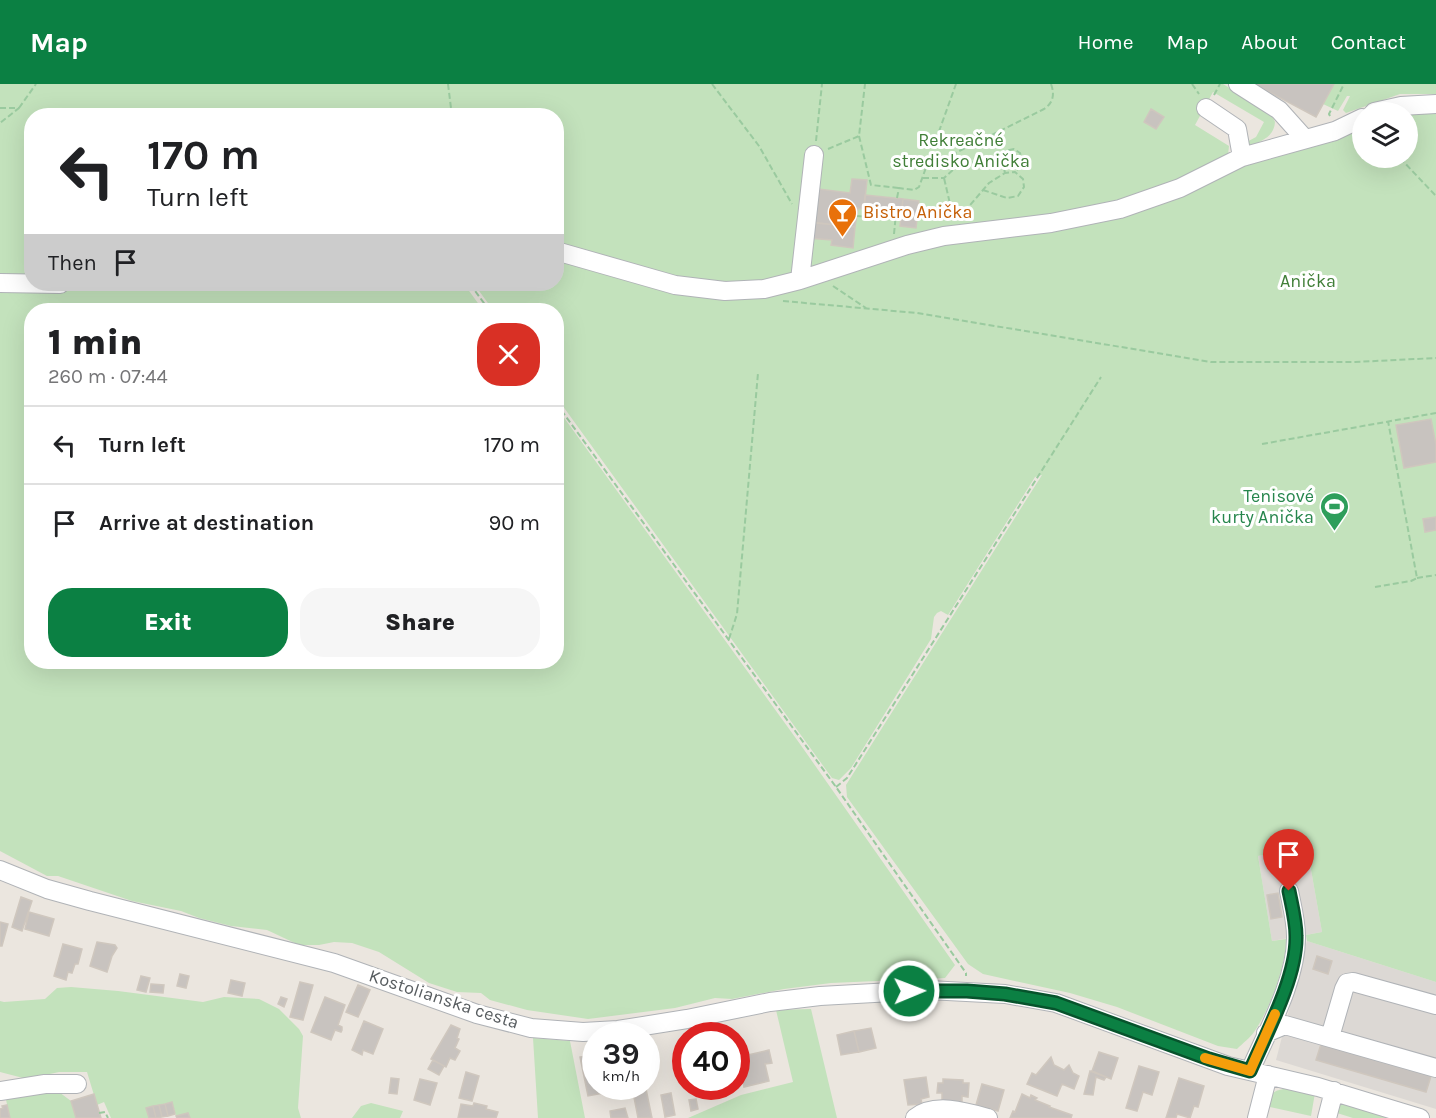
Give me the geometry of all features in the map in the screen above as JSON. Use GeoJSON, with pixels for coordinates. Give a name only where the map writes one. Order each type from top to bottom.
{"type":"FeatureCollection","features":[{"type":"Feature","properties":{"kind":"street"},"geometry":{"type":"LineString","coordinates":[[1238,84],[1279,110],[1305,139]]}},
{"type":"Feature","properties":{"kind":"street"},"geometry":{"type":"LineString","coordinates":[[1208,101],[1238,129],[1242,157]]}},
{"type":"Feature","properties":{"kind":"street"},"geometry":{"type":"LineString","coordinates":[[1418,105],[1436,104]]}},
{"type":"Feature","properties":{"kind":"street"},"geometry":{"type":"LineString","coordinates":[[564,253],[636,275],[695,288],[752,291],[807,278],[897,248],[944,236],[1051,223],[1120,209],[1180,188],[1242,157],[1335,131],[1352,123]]}},
{"type":"Feature","properties":{"kind":"street"},"geometry":{"type":"LineString","coordinates":[[807,278],[806,228],[820,153]]}},
{"type":"Feature","properties":{"kind":"street"},"geometry":{"type":"LineString","coordinates":[[0,284],[24,284]]}},
{"type":"Feature","properties":{"kind":"street","name":"Kostolianska cesta"},"geometry":{"type":"LineString","coordinates":[[0,870],[47,889],[79,898],[334,963],[466,1010],[531,1028],[583,1032],[618,1030],[770,1002],[820,996],[928,990],[1005,994],[1056,1003],[1209,1059],[1334,1091],[1420,1118]]}},
{"type":"Feature","properties":{"kind":"street"},"geometry":{"type":"LineString","coordinates":[[1250,1071],[1283,995],[1296,944],[1289,891]]}},
{"type":"Feature","properties":{"kind":"street"},"geometry":{"type":"LineString","coordinates":[[1330,1037],[1347,983],[1353,982],[1436,1005]]}},
{"type":"Feature","properties":{"kind":"street"},"geometry":{"type":"LineString","coordinates":[[1266,1033],[1285,1025],[1436,1068]]}},
{"type":"Feature","properties":{"kind":"street"},"geometry":{"type":"LineString","coordinates":[[1257,1118],[1268,1075]]}},
{"type":"Feature","properties":{"kind":"street"},"geometry":{"type":"LineString","coordinates":[[0,1091],[45,1084],[77,1084]]}},
{"type":"Feature","properties":{"kind":"street"},"geometry":{"type":"LineString","coordinates":[[1327,1118],[1334,1091]]}},
{"type":"Feature","properties":{"kind":"street"},"geometry":{"type":"LineString","coordinates":[[915,1118],[922,1113],[947,1110],[988,1118]]}},
{"type":"Feature","properties":{"kind":"path"},"geometry":{"type":"LineString","coordinates":[[0,123],[20,108],[36,84]]}},
{"type":"Feature","properties":{"kind":"path"},"geometry":{"type":"LineString","coordinates":[[448,84],[451,108]]}},
{"type":"Feature","properties":{"kind":"path"},"geometry":{"type":"LineString","coordinates":[[712,84],[759,146],[806,228]]}},
{"type":"Feature","properties":{"kind":"path"},"geometry":{"type":"LineString","coordinates":[[822,84],[820,153],[860,136]]}},
{"type":"Feature","properties":{"kind":"path"},"geometry":{"type":"LineString","coordinates":[[864,84],[860,136],[871,184],[918,189],[956,84]]}},
{"type":"Feature","properties":{"kind":"path"},"geometry":{"type":"LineString","coordinates":[[927,167],[1044,110],[1052,101],[1051,84]]}},
{"type":"Feature","properties":{"kind":"path"},"geometry":{"type":"LineString","coordinates":[[1192,84],[1208,101],[1220,84]]}},
{"type":"Feature","properties":{"kind":"path"},"geometry":{"type":"LineString","coordinates":[[1335,131],[1329,114],[1344,84]]}},
{"type":"Feature","properties":{"kind":"path"},"geometry":{"type":"LineString","coordinates":[[0,108],[20,108]]}},
{"type":"Feature","properties":{"kind":"path"},"geometry":{"type":"LineString","coordinates":[[922,178],[944,178],[956,167],[1001,155],[1005,151],[1014,149],[1020,153],[1023,164],[1014,172],[1005,173],[989,183],[965,211],[956,212],[951,208],[944,178]]}},
{"type":"Feature","properties":{"kind":"path"},"geometry":{"type":"LineString","coordinates":[[1001,155],[1005,173]]}},
{"type":"Feature","properties":{"kind":"path"},"geometry":{"type":"LineString","coordinates":[[1409,168],[1436,196]]}},
{"type":"Feature","properties":{"kind":"path"},"geometry":{"type":"LineString","coordinates":[[983,189],[1007,198],[1017,196],[1024,187],[1024,183],[1014,172]]}},
{"type":"Feature","properties":{"kind":"path"},"geometry":{"type":"LineString","coordinates":[[897,198],[899,188]]}},
{"type":"Feature","properties":{"kind":"path"},"geometry":{"type":"LineString","coordinates":[[896,213],[893,237],[897,248]]}},
{"type":"Feature","properties":{"kind":"path"},"geometry":{"type":"LineString","coordinates":[[857,216],[895,219]]}},
{"type":"Feature","properties":{"kind":"path"},"geometry":{"type":"LineString","coordinates":[[807,278],[838,289],[868,309]]}},
{"type":"Feature","properties":{"kind":"path"},"geometry":{"type":"LineString","coordinates":[[779,300],[800,304],[917,313],[1211,362],[1355,362],[1436,358]]}},
{"type":"Feature","properties":{"kind":"path"},"geometry":{"type":"LineString","coordinates":[[729,639],[737,614],[758,373]]}},
{"type":"Feature","properties":{"kind":"path"},"geometry":{"type":"LineString","coordinates":[[836,787],[847,778],[1101,377]]}},
{"type":"Feature","properties":{"kind":"path"},"geometry":{"type":"LineString","coordinates":[[1262,444],[1436,412]]}},
{"type":"Feature","properties":{"kind":"path"},"geometry":{"type":"LineString","coordinates":[[564,414],[836,787],[966,973],[967,991]]}},
{"type":"Feature","properties":{"kind":"path"},"geometry":{"type":"LineString","coordinates":[[1388,421],[1417,578]]}},
{"type":"Feature","properties":{"kind":"path"},"geometry":{"type":"LineString","coordinates":[[1375,587],[1436,575]]}},
{"type":"Feature","properties":{"kind":"path"},"geometry":{"type":"LineString","coordinates":[[99,1113],[105,1112],[108,1118]]}},
{"type":"Feature","properties":{"kind":"shaded area"},"geometry":{"type":"Polygon","coordinates":[[[1307,847],[1322,932],[1272,941],[1258,856],[1307,847]]]}},
{"type":"Feature","properties":{"kind":"shaded area"},"geometry":{"type":"Polygon","coordinates":[[[1307,941],[1436,982],[1436,1109],[1276,1060],[1307,941]]]}},
{"type":"Feature","properties":{"kind":"green space"},"geometry":{"type":"Polygon","coordinates":[[[0,84],[1223,84],[1271,114],[1275,122],[1269,136],[1246,148],[1243,144],[1256,137],[1264,122],[1213,92],[1195,125],[1229,146],[1228,155],[1352,126],[1352,168],[1418,168],[1418,112],[1436,111],[1436,982],[1307,941],[1306,935],[1322,932],[1307,847],[1258,856],[1272,941],[1286,939],[1285,950],[1280,974],[1266,1012],[1252,1034],[1237,1049],[1218,1046],[1117,1007],[1070,993],[983,974],[968,964],[847,797],[846,785],[1042,475],[1035,477],[948,615],[941,611],[934,617],[931,639],[851,768],[839,780],[832,778],[564,408],[564,303],[488,303],[479,291],[564,291],[564,108],[24,108],[24,284],[0,283],[0,84]]]}},
{"type":"Feature","properties":{"kind":"green space"},"geometry":{"type":"Polygon","coordinates":[[[1333,84],[1436,84],[1436,94],[1400,94],[1377,102],[1352,102],[1352,111],[1346,113],[1343,110],[1350,96],[1347,96],[1338,111],[1323,104],[1333,84]]]}},
{"type":"Feature","properties":{"kind":"green space"},"geometry":{"type":"Polygon","coordinates":[[[469,291],[478,303],[24,303],[24,669],[564,669],[564,418],[800,744],[955,965],[945,978],[831,983],[732,999],[715,998],[675,1008],[588,1019],[527,1010],[490,1000],[481,993],[457,992],[429,983],[379,952],[352,943],[299,945],[267,930],[231,926],[181,911],[132,901],[58,876],[47,876],[0,851],[0,292],[469,291]]]}},
{"type":"Feature","properties":{"kind":"green space"},"geometry":{"type":"Polygon","coordinates":[[[71,987],[203,1002],[224,997],[259,999],[279,1009],[303,1036],[298,1108],[301,1118],[190,1118],[188,1113],[176,1116],[172,1102],[147,1108],[149,1118],[111,1118],[104,1102],[97,1105],[87,1072],[59,1072],[27,1079],[0,1072],[0,1001],[45,999],[57,988],[71,987]]]}},
{"type":"Feature","properties":{"kind":"green space"},"geometry":{"type":"Polygon","coordinates":[[[811,1009],[837,1118],[688,1118],[729,1100],[750,1100],[750,1093],[793,1082],[776,1010],[811,1009]]]}},
{"type":"Feature","properties":{"kind":"green space"},"geometry":{"type":"Polygon","coordinates":[[[533,1038],[570,1041],[585,1118],[538,1118],[533,1038]]]}},
{"type":"Feature","properties":{"kind":"green space"},"geometry":{"type":"Polygon","coordinates":[[[1292,1088],[1315,1093],[1311,1116],[1265,1106],[1274,1092],[1292,1088]]]}},
{"type":"Feature","properties":{"kind":"green space"},"geometry":{"type":"Polygon","coordinates":[[[59,1092],[71,1101],[76,1118],[10,1118],[5,1095],[59,1092]]]}},
{"type":"Feature","properties":{"kind":"green space"},"geometry":{"type":"Polygon","coordinates":[[[371,1103],[403,1111],[400,1118],[352,1118],[361,1106],[371,1103]]]}},
{"type":"Feature","properties":{"kind":"green space"},"geometry":{"type":"Polygon","coordinates":[[[1341,1103],[1395,1118],[1353,1118],[1337,1113],[1341,1103]]]}},
{"type":"Feature","properties":{"kind":"building"},"geometry":{"type":"Polygon","coordinates":[[[1254,84],[1334,84],[1316,117],[1254,84]]]}},
{"type":"Feature","properties":{"kind":"building"},"geometry":{"type":"Polygon","coordinates":[[[1151,109],[1164,117],[1156,129],[1144,122],[1151,109]]]}},
{"type":"Feature","properties":{"kind":"building"},"geometry":{"type":"Polygon","coordinates":[[[852,179],[867,180],[864,209],[849,208],[847,226],[815,223],[819,189],[850,193],[852,179]]]}},
{"type":"Feature","properties":{"kind":"building"},"geometry":{"type":"Polygon","coordinates":[[[865,195],[903,199],[901,213],[864,209],[865,195]]]}},
{"type":"Feature","properties":{"kind":"building"},"geometry":{"type":"Polygon","coordinates":[[[903,199],[919,201],[916,228],[900,226],[903,199]]]}},
{"type":"Feature","properties":{"kind":"building"},"geometry":{"type":"Polygon","coordinates":[[[849,208],[858,208],[855,227],[847,226],[849,208]]]}},
{"type":"Feature","properties":{"kind":"building"},"geometry":{"type":"Polygon","coordinates":[[[810,222],[855,227],[853,248],[831,245],[832,240],[808,238],[810,222]]]}},
{"type":"Feature","properties":{"kind":"building"},"geometry":{"type":"Polygon","coordinates":[[[1431,419],[1436,445],[1436,462],[1404,468],[1396,425],[1431,419]]]}},
{"type":"Feature","properties":{"kind":"building"},"geometry":{"type":"Polygon","coordinates":[[[1436,517],[1436,530],[1425,532],[1423,519],[1436,517]]]}},
{"type":"Feature","properties":{"kind":"building"},"geometry":{"type":"Polygon","coordinates":[[[1278,893],[1282,917],[1271,919],[1267,895],[1278,893]]]}},
{"type":"Feature","properties":{"kind":"building"},"geometry":{"type":"Polygon","coordinates":[[[21,897],[32,901],[22,931],[12,927],[21,897]]]}},
{"type":"Feature","properties":{"kind":"building"},"geometry":{"type":"Polygon","coordinates":[[[29,912],[54,919],[49,936],[25,929],[29,912]]]}},
{"type":"Feature","properties":{"kind":"building"},"geometry":{"type":"Polygon","coordinates":[[[0,922],[8,924],[2,946],[0,946],[0,922]]]}},
{"type":"Feature","properties":{"kind":"building"},"geometry":{"type":"Polygon","coordinates":[[[97,942],[115,945],[117,948],[107,972],[90,966],[97,942]]]}},
{"type":"Feature","properties":{"kind":"building"},"geometry":{"type":"Polygon","coordinates":[[[63,944],[82,949],[78,964],[75,964],[72,973],[68,972],[66,980],[54,976],[63,944]]]}},
{"type":"Feature","properties":{"kind":"building"},"geometry":{"type":"Polygon","coordinates":[[[1317,956],[1332,961],[1328,974],[1313,969],[1317,956]]]}},
{"type":"Feature","properties":{"kind":"building"},"geometry":{"type":"Polygon","coordinates":[[[180,974],[189,976],[186,988],[177,986],[180,974]]]}},
{"type":"Feature","properties":{"kind":"building"},"geometry":{"type":"Polygon","coordinates":[[[141,976],[150,978],[146,992],[137,990],[141,976]]]}},
{"type":"Feature","properties":{"kind":"building"},"geometry":{"type":"Polygon","coordinates":[[[231,980],[245,983],[242,996],[228,993],[231,980]]]}},
{"type":"Feature","properties":{"kind":"building"},"geometry":{"type":"Polygon","coordinates":[[[300,982],[313,985],[303,1020],[290,1017],[300,982]]]}},
{"type":"Feature","properties":{"kind":"building"},"geometry":{"type":"Polygon","coordinates":[[[151,984],[164,985],[163,993],[150,992],[151,984]]]}},
{"type":"Feature","properties":{"kind":"building"},"geometry":{"type":"Polygon","coordinates":[[[358,985],[370,990],[358,1017],[346,1012],[358,985]]]}},
{"type":"Feature","properties":{"kind":"building"},"geometry":{"type":"Polygon","coordinates":[[[281,997],[287,999],[284,1007],[278,1004],[281,997]]]}},
{"type":"Feature","properties":{"kind":"building"},"geometry":{"type":"Polygon","coordinates":[[[325,997],[345,1005],[338,1025],[342,1027],[342,1030],[341,1032],[335,1030],[331,1040],[311,1032],[325,997]]]}},
{"type":"Feature","properties":{"kind":"building"},"geometry":{"type":"Polygon","coordinates":[[[364,1021],[383,1029],[373,1054],[363,1050],[362,1055],[352,1050],[364,1021]]]}},
{"type":"Feature","properties":{"kind":"building"},"geometry":{"type":"Polygon","coordinates":[[[451,1025],[460,1029],[455,1048],[460,1051],[455,1060],[450,1058],[446,1067],[431,1059],[451,1025]]]}},
{"type":"Feature","properties":{"kind":"building"},"geometry":{"type":"Polygon","coordinates":[[[871,1028],[876,1048],[859,1052],[854,1031],[871,1028]]]}},
{"type":"Feature","properties":{"kind":"building"},"geometry":{"type":"Polygon","coordinates":[[[854,1031],[859,1052],[841,1055],[837,1035],[854,1031]]]}},
{"type":"Feature","properties":{"kind":"building"},"geometry":{"type":"Polygon","coordinates":[[[1322,1041],[1432,1073],[1426,1092],[1316,1060],[1322,1041]]]}},
{"type":"Feature","properties":{"kind":"building"},"geometry":{"type":"Polygon","coordinates":[[[769,1050],[772,1063],[765,1064],[769,1081],[750,1086],[750,1055],[769,1050]]]}},
{"type":"Feature","properties":{"kind":"building"},"geometry":{"type":"Polygon","coordinates":[[[1099,1052],[1118,1058],[1111,1079],[1092,1071],[1099,1052]]]}},
{"type":"Feature","properties":{"kind":"building"},"geometry":{"type":"Polygon","coordinates":[[[1051,1057],[1054,1065],[1064,1070],[1069,1065],[1073,1073],[1079,1076],[1074,1089],[1062,1084],[1057,1096],[1027,1084],[1032,1073],[1036,1075],[1051,1057]]]}},
{"type":"Feature","properties":{"kind":"building"},"geometry":{"type":"Polygon","coordinates":[[[433,1060],[444,1066],[439,1075],[428,1069],[433,1060]]]}},
{"type":"Feature","properties":{"kind":"building"},"geometry":{"type":"Polygon","coordinates":[[[1139,1066],[1159,1072],[1152,1095],[1143,1092],[1137,1111],[1126,1108],[1139,1066]]]}},
{"type":"Feature","properties":{"kind":"building"},"geometry":{"type":"Polygon","coordinates":[[[1090,1071],[1106,1077],[1104,1080],[1096,1077],[1093,1095],[1084,1094],[1090,1071]]]}},
{"type":"Feature","properties":{"kind":"building"},"geometry":{"type":"Polygon","coordinates":[[[466,1072],[479,1076],[472,1101],[459,1098],[466,1072]]]}},
{"type":"Feature","properties":{"kind":"building"},"geometry":{"type":"Polygon","coordinates":[[[926,1077],[929,1097],[921,1099],[922,1104],[908,1105],[904,1080],[926,1077]]]}},
{"type":"Feature","properties":{"kind":"building"},"geometry":{"type":"Polygon","coordinates":[[[391,1078],[399,1079],[397,1094],[389,1093],[391,1078]]]}},
{"type":"Feature","properties":{"kind":"building"},"geometry":{"type":"Polygon","coordinates":[[[1179,1078],[1204,1086],[1198,1107],[1194,1106],[1190,1118],[1177,1114],[1176,1118],[1166,1118],[1179,1078]]]}},
{"type":"Feature","properties":{"kind":"building"},"geometry":{"type":"Polygon","coordinates":[[[420,1079],[437,1083],[430,1105],[414,1100],[420,1079]]]}},
{"type":"Feature","properties":{"kind":"building"},"geometry":{"type":"Polygon","coordinates":[[[943,1079],[963,1080],[963,1083],[969,1083],[968,1097],[962,1096],[962,1103],[942,1102],[942,1093],[937,1093],[938,1083],[943,1083],[943,1079]]]}},
{"type":"Feature","properties":{"kind":"building"},"geometry":{"type":"Polygon","coordinates":[[[982,1084],[1004,1090],[998,1111],[976,1105],[982,1084]]]}},
{"type":"Feature","properties":{"kind":"building"},"geometry":{"type":"Polygon","coordinates":[[[671,1093],[675,1115],[665,1117],[661,1095],[671,1093]]]}},
{"type":"Feature","properties":{"kind":"building"},"geometry":{"type":"Polygon","coordinates":[[[94,1094],[101,1118],[76,1118],[71,1101],[94,1094]]]}},
{"type":"Feature","properties":{"kind":"building"},"geometry":{"type":"Polygon","coordinates":[[[1022,1094],[1030,1098],[1031,1095],[1037,1098],[1035,1100],[1049,1107],[1072,1115],[1071,1118],[1010,1118],[1022,1094]]]}},
{"type":"Feature","properties":{"kind":"building"},"geometry":{"type":"Polygon","coordinates":[[[635,1100],[648,1100],[652,1118],[638,1118],[635,1100]]]}},
{"type":"Feature","properties":{"kind":"building"},"geometry":{"type":"Polygon","coordinates":[[[689,1100],[696,1100],[698,1109],[691,1111],[689,1100]]]}},
{"type":"Feature","properties":{"kind":"building"},"geometry":{"type":"Polygon","coordinates":[[[172,1102],[175,1114],[168,1116],[165,1104],[172,1102]]]}},
{"type":"Feature","properties":{"kind":"building"},"geometry":{"type":"Polygon","coordinates":[[[474,1103],[498,1112],[496,1118],[458,1118],[461,1104],[473,1106],[474,1103]]]}},
{"type":"Feature","properties":{"kind":"building"},"geometry":{"type":"Polygon","coordinates":[[[165,1104],[168,1116],[162,1117],[159,1105],[165,1104]]]}},
{"type":"Feature","properties":{"kind":"building"},"geometry":{"type":"Polygon","coordinates":[[[7,1105],[10,1118],[0,1118],[0,1109],[7,1105]]]}},
{"type":"Feature","properties":{"kind":"building"},"geometry":{"type":"Polygon","coordinates":[[[159,1105],[162,1117],[156,1118],[153,1106],[159,1105]]]}},
{"type":"Feature","properties":{"kind":"building"},"geometry":{"type":"Polygon","coordinates":[[[153,1106],[156,1118],[149,1118],[146,1108],[153,1106]]]}},
{"type":"Feature","properties":{"kind":"building"},"geometry":{"type":"Polygon","coordinates":[[[625,1108],[628,1118],[611,1118],[610,1111],[625,1108]]]}},
{"type":"Feature","properties":{"kind":"building"},"geometry":{"type":"Polygon","coordinates":[[[188,1113],[190,1118],[177,1118],[176,1116],[188,1113]]]}},
{"type":"Feature","properties":{"kind":"slow traffic"},"geometry":{"type":"LineString","coordinates":[[1205,1058],[1250,1071],[1275,1014]]}},
{"type":"Feature","properties":{"kind":"place","name":"Bistro Anička"},"geometry":{"type":"Point","coordinates":[842,238]}},
{"type":"Feature","properties":{"kind":"place","name":"Tenisové kurty Anička"},"geometry":{"type":"Point","coordinates":[1335,532]}},
{"type":"Feature","properties":{"kind":"route"},"geometry":{"type":"LineString","coordinates":[[909,991],[967,991],[1005,994],[1056,1003],[1228,1066],[1250,1071],[1283,995],[1291,969],[1296,937],[1289,891]]}},
{"type":"Feature","properties":{"kind":"park label","name":"Rekreačné stredisko Anička"},"geometry":{"type":"Point","coordinates":[961,150]}},
{"type":"Feature","properties":{"kind":"park label","name":"Anička"},"geometry":{"type":"Point","coordinates":[1308,281]}}]}
